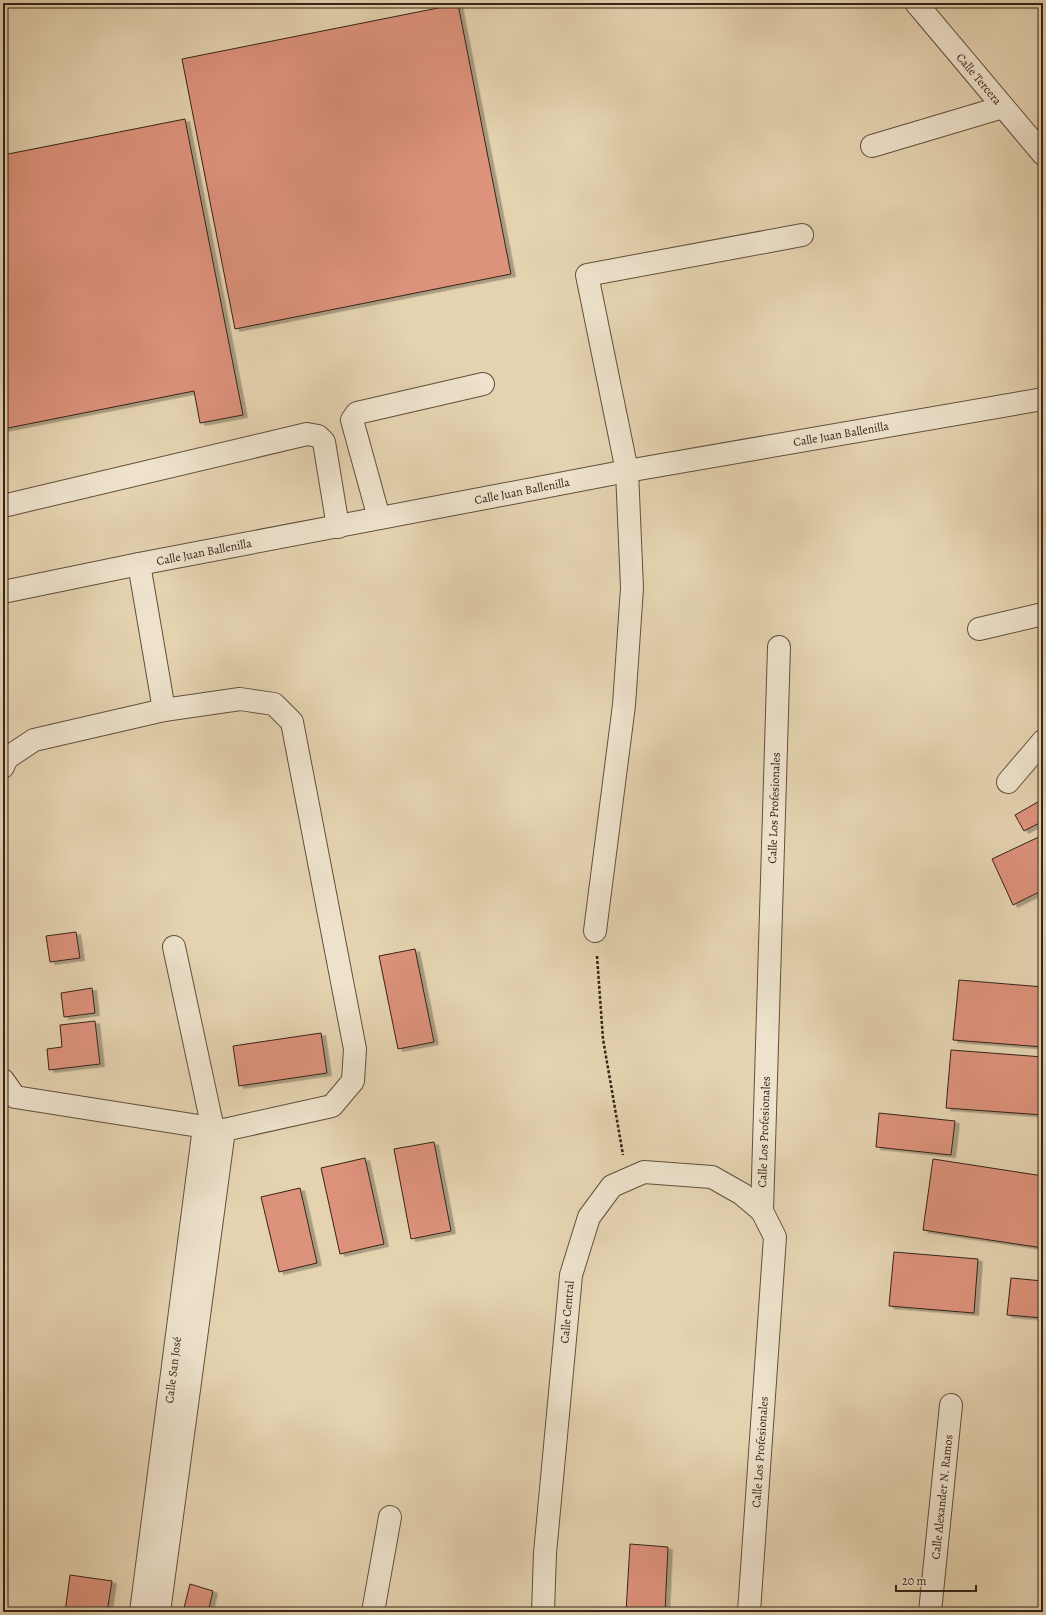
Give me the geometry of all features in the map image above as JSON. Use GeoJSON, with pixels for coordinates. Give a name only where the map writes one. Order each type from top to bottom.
{"type":"FeatureCollection","features":[{"type":"Feature","properties":{"kind":"street","name":"Calle Tercera"},"geometry":{"type":"LineString","coordinates":[[916,3],[1043,154]]}},
{"type":"Feature","properties":{"kind":"street"},"geometry":{"type":"LineString","coordinates":[[872,146],[1003,107]]}},
{"type":"Feature","properties":{"kind":"street"},"geometry":{"type":"LineString","coordinates":[[595,932],[624,705],[632,588],[627,471],[587,275],[802,235]]}},
{"type":"Feature","properties":{"kind":"street"},"geometry":{"type":"LineString","coordinates":[[379,518],[352,420],[357,413],[483,384]]}},
{"type":"Feature","properties":{"kind":"street","name":"Calle Juan Ballenilla"},"geometry":{"type":"LineString","coordinates":[[3,592],[139,564],[627,471],[1043,398]]}},
{"type":"Feature","properties":{"kind":"street"},"geometry":{"type":"LineString","coordinates":[[3,506],[299,435],[318,436],[355,430]]}},
{"type":"Feature","properties":{"kind":"street"},"geometry":{"type":"LineString","coordinates":[[318,436],[324,442],[338,526]]}},
{"type":"Feature","properties":{"kind":"street"},"geometry":{"type":"LineString","coordinates":[[139,564],[164,710]]}},
{"type":"Feature","properties":{"kind":"street"},"geometry":{"type":"LineString","coordinates":[[979,628],[1043,614]]}},
{"type":"Feature","properties":{"kind":"street","name":"Calle Los Profesionales"},"geometry":{"type":"LineString","coordinates":[[749,1612],[775,1236],[762,1211],[779,647]]}},
{"type":"Feature","properties":{"kind":"street"},"geometry":{"type":"LineString","coordinates":[[3,767],[7,758],[34,740],[164,710],[240,699],[274,704],[292,722],[355,1049],[353,1081],[332,1106],[214,1129],[15,1097],[3,1080]]}},
{"type":"Feature","properties":{"kind":"street"},"geometry":{"type":"LineString","coordinates":[[1008,782],[1043,741]]}},
{"type":"Feature","properties":{"kind":"street"},"geometry":{"type":"LineString","coordinates":[[174,947],[214,1129]]}},
{"type":"Feature","properties":{"kind":"street","name":"Calle San José"},"geometry":{"type":"LineString","coordinates":[[141,1612],[214,1129]]}},
{"type":"Feature","properties":{"kind":"street","name":"Calle San José"},"geometry":{"type":"LineString","coordinates":[[159,1612],[214,1129]]}},
{"type":"Feature","properties":{"kind":"street","name":"Calle Central"},"geometry":{"type":"LineString","coordinates":[[543,1612],[545,1553],[571,1275],[588,1217],[612,1186],[644,1172],[712,1177],[742,1194],[762,1211]]}},
{"type":"Feature","properties":{"kind":"street","name":"Calle Alexander N. Ramos"},"geometry":{"type":"LineString","coordinates":[[930,1612],[951,1405]]}},
{"type":"Feature","properties":{"kind":"street"},"geometry":{"type":"LineString","coordinates":[[373,1612],[390,1517]]}},
{"type":"Feature","properties":{"kind":"path"},"geometry":{"type":"LineString","coordinates":[[595,932],[603,1039],[627,1179]]}},
{"type":"Feature","properties":{"kind":"building"},"geometry":{"type":"Polygon","coordinates":[[[458,4],[511,274],[235,329],[182,59],[458,4]]]}},
{"type":"Feature","properties":{"kind":"building"},"geometry":{"type":"Polygon","coordinates":[[[185,119],[243,415],[200,423],[194,391],[3,429],[3,155],[185,119]]]}},
{"type":"Feature","properties":{"kind":"building"},"geometry":{"type":"Polygon","coordinates":[[[1043,799],[1043,821],[1024,831],[1015,815],[1043,799]]]}},
{"type":"Feature","properties":{"kind":"building"},"geometry":{"type":"Polygon","coordinates":[[[1043,835],[1043,890],[1013,905],[992,859],[1043,835]]]}},
{"type":"Feature","properties":{"kind":"building"},"geometry":{"type":"Polygon","coordinates":[[[76,932],[80,958],[50,962],[46,936],[76,932]]]}},
{"type":"Feature","properties":{"kind":"building"},"geometry":{"type":"Polygon","coordinates":[[[415,949],[434,1042],[398,1049],[379,956],[415,949]]]}},
{"type":"Feature","properties":{"kind":"building"},"geometry":{"type":"Polygon","coordinates":[[[959,980],[1043,987],[1043,1047],[953,1040],[959,980]]]}},
{"type":"Feature","properties":{"kind":"building"},"geometry":{"type":"Polygon","coordinates":[[[92,988],[95,1013],[64,1017],[61,993],[92,988]]]}},
{"type":"Feature","properties":{"kind":"building"},"geometry":{"type":"Polygon","coordinates":[[[95,1021],[100,1064],[49,1070],[47,1049],[62,1047],[60,1025],[95,1021]]]}},
{"type":"Feature","properties":{"kind":"building"},"geometry":{"type":"Polygon","coordinates":[[[321,1033],[327,1073],[239,1086],[233,1046],[321,1033]]]}},
{"type":"Feature","properties":{"kind":"building"},"geometry":{"type":"Polygon","coordinates":[[[951,1050],[1043,1057],[1043,1115],[946,1108],[951,1050]]]}},
{"type":"Feature","properties":{"kind":"building"},"geometry":{"type":"Polygon","coordinates":[[[879,1113],[955,1121],[951,1155],[876,1147],[879,1113]]]}},
{"type":"Feature","properties":{"kind":"building"},"geometry":{"type":"Polygon","coordinates":[[[434,1142],[451,1231],[411,1239],[394,1149],[434,1142]]]}},
{"type":"Feature","properties":{"kind":"building"},"geometry":{"type":"Polygon","coordinates":[[[365,1158],[384,1244],[340,1254],[321,1168],[365,1158]]]}},
{"type":"Feature","properties":{"kind":"building"},"geometry":{"type":"Polygon","coordinates":[[[933,1159],[1043,1176],[1043,1248],[923,1230],[933,1159]]]}},
{"type":"Feature","properties":{"kind":"building"},"geometry":{"type":"Polygon","coordinates":[[[300,1188],[317,1263],[279,1272],[261,1197],[300,1188]]]}},
{"type":"Feature","properties":{"kind":"building"},"geometry":{"type":"Polygon","coordinates":[[[894,1252],[978,1259],[974,1313],[889,1306],[894,1252]]]}},
{"type":"Feature","properties":{"kind":"building"},"geometry":{"type":"Polygon","coordinates":[[[1011,1278],[1043,1281],[1043,1318],[1007,1315],[1011,1278]]]}},
{"type":"Feature","properties":{"kind":"building"},"geometry":{"type":"Polygon","coordinates":[[[630,1544],[668,1547],[665,1612],[626,1612],[630,1544]]]}},
{"type":"Feature","properties":{"kind":"building"},"geometry":{"type":"Polygon","coordinates":[[[70,1575],[112,1581],[107,1612],[65,1612],[70,1575]]]}},
{"type":"Feature","properties":{"kind":"building"},"geometry":{"type":"Polygon","coordinates":[[[190,1584],[213,1591],[209,1608],[226,1612],[183,1612],[190,1584]]]}}]}
